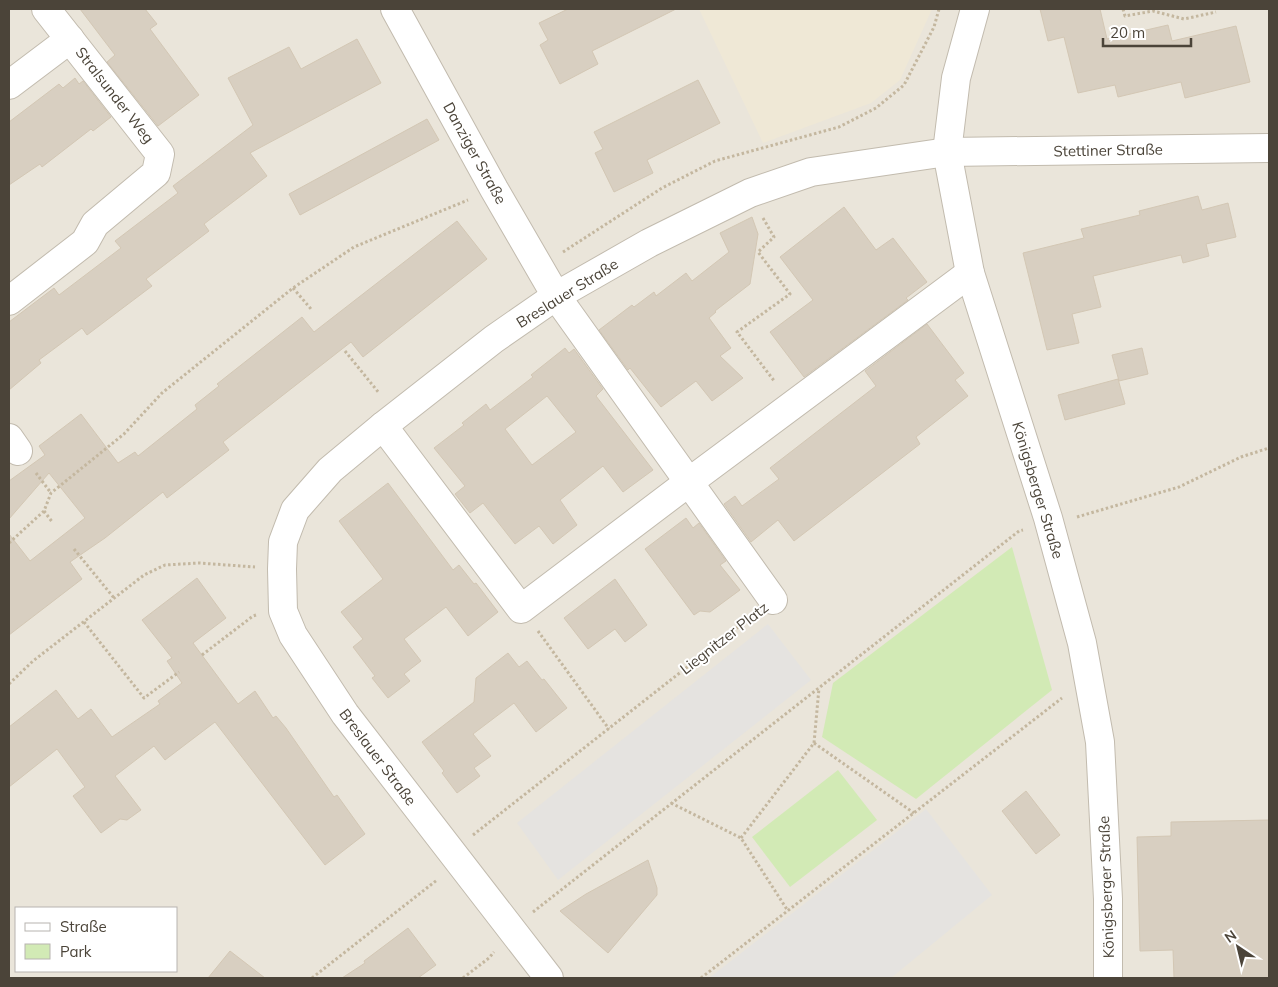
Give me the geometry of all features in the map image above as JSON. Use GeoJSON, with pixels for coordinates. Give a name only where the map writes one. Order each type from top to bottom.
{"type":"FeatureCollection","features":[{"type":"Feature","properties":{"kind":"street","name":"Stralsunder Weg"},"geometry":{"type":"LineString","coordinates":[[9,301],[85,242],[95,224],[156,173],[160,154],[46,9]]}},
{"type":"Feature","properties":{"kind":"street","name":"Danziger Straße"},"geometry":{"type":"LineString","coordinates":[[395,9],[494,189],[556,296]]}},
{"type":"Feature","properties":{"kind":"street","name":"Königsberger Straße"},"geometry":{"type":"LineString","coordinates":[[975,9],[956,78],[947,152],[970,274],[1050,525],[1082,643],[1100,742],[1108,899],[1108,978]]}},
{"type":"Feature","properties":{"kind":"street"},"geometry":{"type":"LineString","coordinates":[[9,85],[70,39]]}},
{"type":"Feature","properties":{"kind":"street","name":"Stettiner Straße"},"geometry":{"type":"LineString","coordinates":[[947,152],[1269,148]]}},
{"type":"Feature","properties":{"kind":"street","name":"Breslauer Straße"},"geometry":{"type":"LineString","coordinates":[[549,978],[345,714],[293,635],[283,611],[282,569],[283,542],[295,510],[330,470],[494,339],[556,296],[649,243],[750,193],[811,172],[947,152]]}},
{"type":"Feature","properties":{"kind":"street"},"geometry":{"type":"LineString","coordinates":[[390,421],[521,608],[970,274]]}},
{"type":"Feature","properties":{"kind":"street","name":"Liegnitzer Platz"},"geometry":{"type":"LineString","coordinates":[[556,296],[773,600]]}},
{"type":"Feature","properties":{"kind":"path"},"geometry":{"type":"LineString","coordinates":[[539,267],[662,188],[716,162],[839,127],[876,108],[904,85],[934,27],[939,9]]}},
{"type":"Feature","properties":{"kind":"path"},"geometry":{"type":"LineString","coordinates":[[1123,9],[1125,16],[1153,11],[1184,19],[1216,12]]}},
{"type":"Feature","properties":{"kind":"path"},"geometry":{"type":"LineString","coordinates":[[9,543],[44,511],[51,493],[124,434],[162,394],[293,288],[354,246],[494,189]]}},
{"type":"Feature","properties":{"kind":"path"},"geometry":{"type":"LineString","coordinates":[[750,193],[774,237],[758,252],[790,294],[737,332],[792,406]]}},
{"type":"Feature","properties":{"kind":"path"},"geometry":{"type":"LineString","coordinates":[[293,288],[311,309]]}},
{"type":"Feature","properties":{"kind":"path"},"geometry":{"type":"LineString","coordinates":[[345,351],[390,421]]}},
{"type":"Feature","properties":{"kind":"path"},"geometry":{"type":"LineString","coordinates":[[463,978],[489,958],[510,929],[1019,530],[1050,525],[1179,487],[1240,458],[1269,448]]}},
{"type":"Feature","properties":{"kind":"path"},"geometry":{"type":"LineString","coordinates":[[44,511],[53,523]]}},
{"type":"Feature","properties":{"kind":"path"},"geometry":{"type":"LineString","coordinates":[[74,549],[114,598]]}},
{"type":"Feature","properties":{"kind":"path"},"geometry":{"type":"LineString","coordinates":[[9,684],[34,661],[144,575],[165,566],[199,563],[282,569]]}},
{"type":"Feature","properties":{"kind":"path","name":"Liegnitzer Platz"},"geometry":{"type":"LineString","coordinates":[[312,978],[609,730],[773,600]]}},
{"type":"Feature","properties":{"kind":"path"},"geometry":{"type":"LineString","coordinates":[[521,608],[609,730]]}},
{"type":"Feature","properties":{"kind":"path"},"geometry":{"type":"LineString","coordinates":[[202,654],[253,616],[283,611]]}},
{"type":"Feature","properties":{"kind":"path"},"geometry":{"type":"LineString","coordinates":[[84,622],[144,698],[179,672]]}},
{"type":"Feature","properties":{"kind":"path"},"geometry":{"type":"LineString","coordinates":[[701,978],[1088,677]]}},
{"type":"Feature","properties":{"kind":"path"},"geometry":{"type":"LineString","coordinates":[[741,838],[814,743],[819,688]]}},
{"type":"Feature","properties":{"kind":"path"},"geometry":{"type":"LineString","coordinates":[[814,743],[914,813]]}},
{"type":"Feature","properties":{"kind":"path"},"geometry":{"type":"LineString","coordinates":[[671,803],[741,838],[788,911]]}},
{"type":"Feature","properties":{"kind":"shaded area"},"geometry":{"type":"Polygon","coordinates":[[[9,9],[1269,9],[1269,978],[9,978],[9,9]]]}},
{"type":"Feature","properties":{"kind":"shaded area"},"geometry":{"type":"Polygon","coordinates":[[[699,9],[932,9],[900,80],[871,103],[763,143],[699,9]]]}},
{"type":"Feature","properties":{"kind":"shaded area"},"geometry":{"type":"Polygon","coordinates":[[[768,624],[811,680],[558,880],[517,823],[768,624]]]}},
{"type":"Feature","properties":{"kind":"shaded area"},"geometry":{"type":"Polygon","coordinates":[[[926,809],[992,895],[891,978],[709,978],[926,809]]]}},
{"type":"Feature","properties":{"kind":"green space"},"geometry":{"type":"Polygon","coordinates":[[[1012,547],[1052,690],[916,799],[822,737],[833,683],[1012,547]]]}},
{"type":"Feature","properties":{"kind":"green space"},"geometry":{"type":"Polygon","coordinates":[[[838,770],[877,820],[790,887],[752,837],[838,770]]]}},
{"type":"Feature","properties":{"kind":"building"},"geometry":{"type":"Polygon","coordinates":[[[80,9],[145,9],[157,24],[150,29],[199,95],[158,126],[107,62],[115,55],[80,9]]]}},
{"type":"Feature","properties":{"kind":"building"},"geometry":{"type":"Polygon","coordinates":[[[568,9],[676,9],[592,51],[598,64],[560,84],[540,45],[548,40],[539,23],[568,9]]]}},
{"type":"Feature","properties":{"kind":"building"},"geometry":{"type":"Polygon","coordinates":[[[1040,9],[1100,9],[1107,39],[1168,25],[1172,41],[1236,26],[1250,82],[1185,98],[1181,82],[1118,97],[1115,85],[1078,93],[1064,37],[1048,41],[1040,9]]]}},
{"type":"Feature","properties":{"kind":"building"},"geometry":{"type":"Polygon","coordinates":[[[357,39],[381,83],[250,153],[267,176],[204,224],[209,231],[146,279],[152,286],[87,335],[82,328],[39,360],[41,363],[9,390],[9,322],[54,288],[59,295],[121,248],[115,241],[178,193],[173,186],[253,125],[228,78],[289,47],[301,69],[357,39]]]}},
{"type":"Feature","properties":{"kind":"building"},"geometry":{"type":"Polygon","coordinates":[[[75,78],[79,84],[83,81],[111,117],[93,131],[91,129],[42,167],[40,164],[9,185],[9,122],[59,84],[63,88],[75,78]]]}},
{"type":"Feature","properties":{"kind":"building"},"geometry":{"type":"Polygon","coordinates":[[[698,80],[720,123],[647,160],[653,173],[614,192],[595,153],[603,149],[594,132],[698,80]]]}},
{"type":"Feature","properties":{"kind":"building"},"geometry":{"type":"Polygon","coordinates":[[[427,119],[439,140],[300,215],[289,194],[427,119]]]}},
{"type":"Feature","properties":{"kind":"building"},"geometry":{"type":"Polygon","coordinates":[[[1198,196],[1202,210],[1228,203],[1236,237],[1206,244],[1209,256],[1183,263],[1181,255],[1093,276],[1101,307],[1072,314],[1079,343],[1047,350],[1023,253],[1084,238],[1081,229],[1140,215],[1139,211],[1198,196]]]}},
{"type":"Feature","properties":{"kind":"building"},"geometry":{"type":"Polygon","coordinates":[[[844,207],[876,250],[893,238],[927,282],[906,298],[908,300],[804,377],[770,332],[813,300],[780,257],[844,207]]]}},
{"type":"Feature","properties":{"kind":"building"},"geometry":{"type":"Polygon","coordinates":[[[752,217],[758,234],[750,284],[715,311],[709,318],[731,348],[720,356],[743,378],[712,401],[696,381],[661,407],[630,368],[628,370],[599,330],[632,305],[634,307],[654,292],[656,296],[686,273],[692,281],[729,252],[720,233],[752,217]]]}},
{"type":"Feature","properties":{"kind":"building"},"geometry":{"type":"Polygon","coordinates":[[[457,221],[487,259],[363,357],[351,342],[223,442],[229,450],[167,498],[163,492],[105,538],[70,562],[82,579],[9,635],[9,534],[30,561],[85,518],[49,473],[9,519],[9,481],[45,455],[39,446],[81,414],[118,463],[135,452],[138,456],[197,409],[195,405],[219,386],[217,384],[302,317],[314,332],[457,221]]]}},
{"type":"Feature","properties":{"kind":"building"},"geometry":{"type":"Polygon","coordinates":[[[927,324],[964,373],[955,380],[968,396],[916,437],[920,444],[794,541],[778,520],[751,542],[724,504],[735,496],[742,506],[779,479],[770,468],[876,386],[865,371],[927,324]]]}},
{"type":"Feature","properties":{"kind":"building"},"geometry":{"type":"Polygon","coordinates":[[[565,348],[569,353],[574,349],[603,389],[596,396],[653,470],[623,492],[603,466],[560,500],[577,525],[553,544],[539,526],[515,544],[483,503],[470,513],[455,494],[465,486],[434,448],[464,425],[462,423],[486,404],[490,410],[533,377],[531,375],[565,348]],[[547,396],[505,429],[532,465],[576,432],[547,396]]]}},
{"type":"Feature","properties":{"kind":"building"},"geometry":{"type":"Polygon","coordinates":[[[1142,348],[1148,374],[1119,381],[1112,355],[1142,348]]]}},
{"type":"Feature","properties":{"kind":"building"},"geometry":{"type":"Polygon","coordinates":[[[1118,379],[1125,404],[1065,420],[1058,395],[1118,379]]]}},
{"type":"Feature","properties":{"kind":"building"},"geometry":{"type":"Polygon","coordinates":[[[388,483],[453,570],[459,565],[474,584],[476,583],[498,612],[468,636],[446,607],[404,639],[421,661],[404,674],[410,681],[388,698],[372,678],[375,676],[353,647],[363,639],[341,612],[383,579],[339,521],[388,483]]]}},
{"type":"Feature","properties":{"kind":"building"},"geometry":{"type":"Polygon","coordinates":[[[686,518],[693,528],[699,523],[726,561],[720,565],[740,590],[710,612],[700,611],[694,615],[645,549],[686,518]]]}},
{"type":"Feature","properties":{"kind":"building"},"geometry":{"type":"Polygon","coordinates":[[[197,578],[226,618],[193,643],[238,704],[255,691],[273,718],[276,716],[286,728],[334,797],[337,795],[365,834],[325,865],[215,722],[165,760],[154,746],[115,776],[141,810],[127,820],[120,819],[101,833],[73,796],[85,787],[57,749],[9,787],[9,727],[56,690],[78,719],[91,709],[112,737],[160,704],[158,701],[182,683],[167,661],[172,658],[142,620],[197,578]]]}},
{"type":"Feature","properties":{"kind":"building"},"geometry":{"type":"Polygon","coordinates":[[[615,579],[647,625],[625,642],[615,629],[588,649],[564,618],[615,579]]]}},
{"type":"Feature","properties":{"kind":"building"},"geometry":{"type":"Polygon","coordinates":[[[508,653],[519,667],[527,661],[567,708],[536,732],[514,703],[473,734],[491,756],[474,768],[480,776],[457,793],[442,773],[444,771],[422,742],[474,702],[476,678],[508,653]]]}},
{"type":"Feature","properties":{"kind":"building"},"geometry":{"type":"Polygon","coordinates":[[[1026,791],[1060,835],[1036,854],[1002,811],[1026,791]]]}},
{"type":"Feature","properties":{"kind":"building"},"geometry":{"type":"Polygon","coordinates":[[[1269,820],[1269,978],[1174,978],[1173,950],[1140,951],[1137,837],[1171,836],[1171,822],[1269,820]]]}},
{"type":"Feature","properties":{"kind":"building"},"geometry":{"type":"Polygon","coordinates":[[[648,860],[657,888],[657,895],[608,953],[560,911],[586,894],[648,860]]]}},
{"type":"Feature","properties":{"kind":"building"},"geometry":{"type":"Polygon","coordinates":[[[408,928],[436,965],[418,978],[342,978],[365,963],[364,961],[408,928]]]}},
{"type":"Feature","properties":{"kind":"building"},"geometry":{"type":"Polygon","coordinates":[[[230,951],[265,978],[208,978],[230,951]]]}}]}
